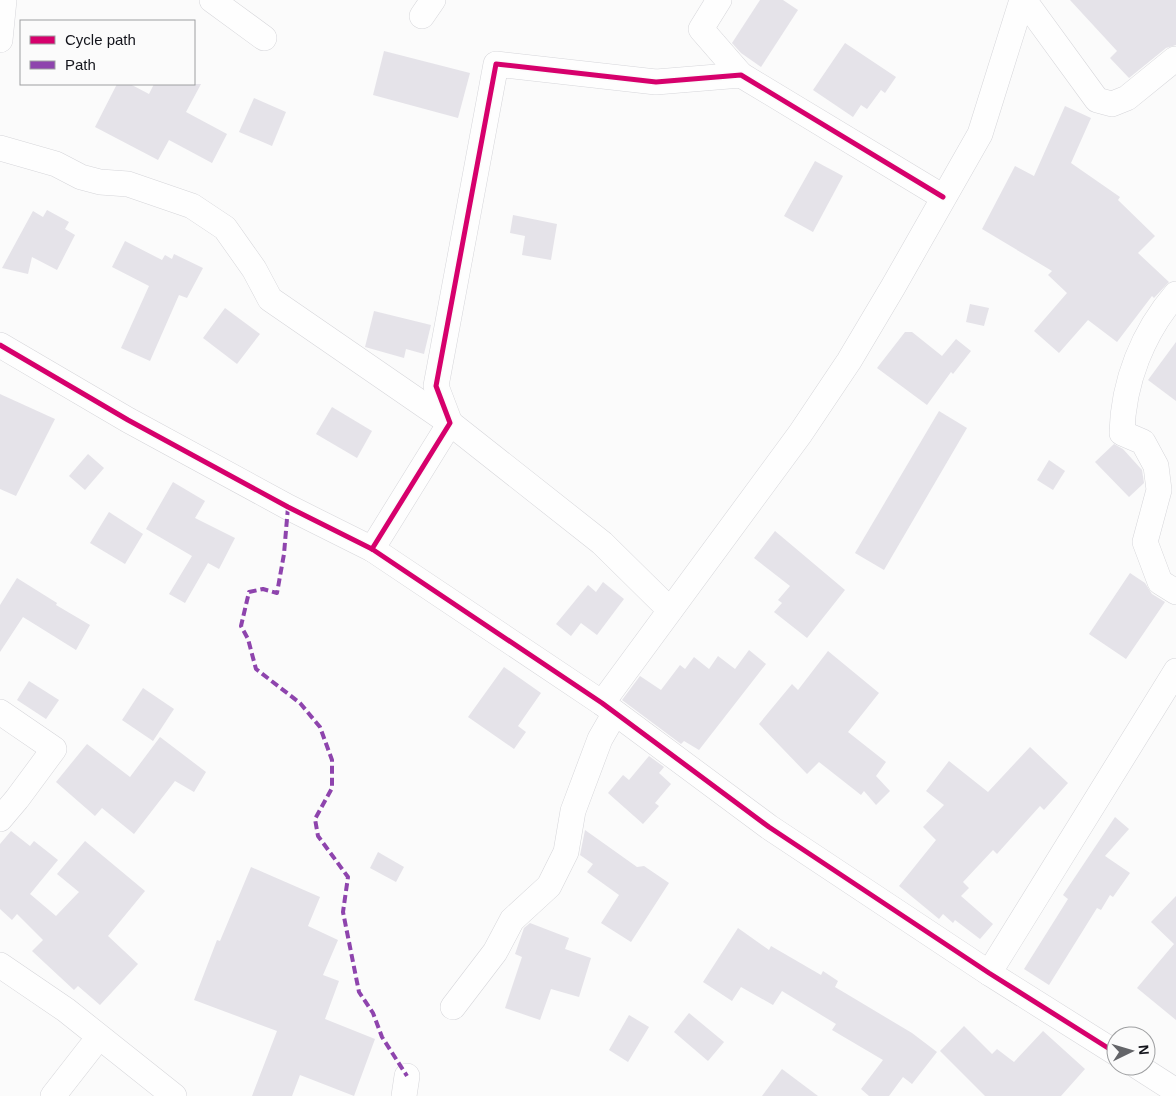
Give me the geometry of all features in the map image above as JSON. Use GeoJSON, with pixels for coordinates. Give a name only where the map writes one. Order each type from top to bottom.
{"type":"FeatureCollection","features":[{"type":"Feature","properties":{"kind":"street"},"geometry":{"type":"LineString","coordinates":[[0,40],[4,0]]}},
{"type":"Feature","properties":{"kind":"street"},"geometry":{"type":"LineString","coordinates":[[212,0],[264,38]]}},
{"type":"Feature","properties":{"kind":"street"},"geometry":{"type":"LineString","coordinates":[[719,0],[701,29],[741,75],[942,197]]}},
{"type":"Feature","properties":{"kind":"street"},"geometry":{"type":"LineString","coordinates":[[1023,0],[1097,100],[1112,104],[1127,98],[1175,59]]}},
{"type":"Feature","properties":{"kind":"street"},"geometry":{"type":"LineString","coordinates":[[453,1007],[496,952],[512,920],[549,886],[566,852],[573,811],[600,739],[609,708],[670,610],[800,434],[832,385],[917,245],[942,197],[980,134],[1023,0]]}},
{"type":"Feature","properties":{"kind":"street"},"geometry":{"type":"LineString","coordinates":[[450,424],[436,386],[496,64],[656,82],[741,75]]}},
{"type":"Feature","properties":{"kind":"street"},"geometry":{"type":"LineString","coordinates":[[0,148],[56,164],[81,177],[100,182],[128,184],[192,206],[225,228],[254,269],[270,299],[450,424],[602,544],[670,610]]}},
{"type":"Feature","properties":{"kind":"street"},"geometry":{"type":"LineString","coordinates":[[1176,294],[1158,315],[1136,359],[1122,412],[1122,433],[1144,442],[1156,466],[1158,490],[1145,542],[1160,582],[1176,592]]}},
{"type":"Feature","properties":{"kind":"street"},"geometry":{"type":"LineString","coordinates":[[0,345],[153,434],[288,507],[372,549],[609,708],[769,827],[989,973],[1106,1047]]}},
{"type":"Feature","properties":{"kind":"street"},"geometry":{"type":"LineString","coordinates":[[372,549],[450,424]]}},
{"type":"Feature","properties":{"kind":"street"},"geometry":{"type":"LineString","coordinates":[[989,973],[1176,671]]}},
{"type":"Feature","properties":{"kind":"street"},"geometry":{"type":"LineString","coordinates":[[0,712],[54,749],[0,819]]}},
{"type":"Feature","properties":{"kind":"street"},"geometry":{"type":"LineString","coordinates":[[0,965],[66,1010],[174,1096]]}},
{"type":"Feature","properties":{"kind":"street"},"geometry":{"type":"LineString","coordinates":[[54,1096],[99,1037]]}},
{"type":"Feature","properties":{"kind":"building"},"geometry":{"type":"Polygon","coordinates":[[[760,0],[783,0],[798,10],[761,67],[741,53],[732,43],[760,0]]]}},
{"type":"Feature","properties":{"kind":"building"},"geometry":{"type":"Polygon","coordinates":[[[1070,0],[1176,0],[1176,45],[1166,48],[1129,78],[1110,58],[1117,51],[1070,0]]]}},
{"type":"Feature","properties":{"kind":"building"},"geometry":{"type":"Polygon","coordinates":[[[845,43],[896,77],[885,93],[881,90],[867,109],[861,105],[853,117],[813,90],[845,43]]]}},
{"type":"Feature","properties":{"kind":"building"},"geometry":{"type":"Polygon","coordinates":[[[384,51],[470,73],[458,118],[373,95],[384,51]]]}},
{"type":"Feature","properties":{"kind":"building"},"geometry":{"type":"Polygon","coordinates":[[[201,84],[186,112],[227,134],[212,163],[169,140],[158,160],[95,127],[116,85],[132,85],[149,94],[154,85],[201,84]]]}},
{"type":"Feature","properties":{"kind":"building"},"geometry":{"type":"Polygon","coordinates":[[[254,98],[286,112],[272,146],[239,132],[254,98]]]}},
{"type":"Feature","properties":{"kind":"building"},"geometry":{"type":"Polygon","coordinates":[[[1065,106],[1091,118],[1071,163],[1120,197],[1118,200],[1155,236],[1138,253],[1169,282],[1154,298],[1152,296],[1117,342],[1088,320],[1059,353],[1034,331],[1067,293],[1048,275],[1052,271],[982,229],[1015,166],[1034,176],[1065,106]]]}},
{"type":"Feature","properties":{"kind":"building"},"geometry":{"type":"Polygon","coordinates":[[[815,161],[843,176],[813,232],[784,216],[815,161]]]}},
{"type":"Feature","properties":{"kind":"building"},"geometry":{"type":"Polygon","coordinates":[[[47,210],[69,222],[65,229],[75,235],[57,270],[32,257],[28,274],[2,268],[33,211],[43,217],[47,210]]]}},
{"type":"Feature","properties":{"kind":"building"},"geometry":{"type":"Polygon","coordinates":[[[513,215],[557,224],[551,260],[522,255],[525,236],[510,233],[513,215]]]}},
{"type":"Feature","properties":{"kind":"building"},"geometry":{"type":"Polygon","coordinates":[[[125,241],[162,260],[165,255],[172,259],[174,254],[203,268],[187,298],[179,295],[150,361],[121,348],[149,286],[112,267],[125,241]]]}},
{"type":"Feature","properties":{"kind":"building"},"geometry":{"type":"Polygon","coordinates":[[[970,304],[989,308],[984,326],[966,322],[970,304]]]}},
{"type":"Feature","properties":{"kind":"building"},"geometry":{"type":"Polygon","coordinates":[[[225,308],[260,334],[237,364],[203,338],[225,308]]]}},
{"type":"Feature","properties":{"kind":"building"},"geometry":{"type":"Polygon","coordinates":[[[374,311],[431,325],[424,354],[406,349],[404,358],[365,347],[374,311]]]}},
{"type":"Feature","properties":{"kind":"building"},"geometry":{"type":"Polygon","coordinates":[[[905,332],[912,332],[942,356],[956,339],[971,351],[953,374],[951,372],[927,405],[877,368],[905,332]]]}},
{"type":"Feature","properties":{"kind":"building"},"geometry":{"type":"Polygon","coordinates":[[[1176,342],[1176,401],[1148,380],[1176,342]]]}},
{"type":"Feature","properties":{"kind":"building"},"geometry":{"type":"Polygon","coordinates":[[[0,394],[55,419],[16,496],[0,489],[0,394]]]}},
{"type":"Feature","properties":{"kind":"building"},"geometry":{"type":"Polygon","coordinates":[[[332,407],[372,431],[357,458],[316,434],[332,407]]]}},
{"type":"Feature","properties":{"kind":"building"},"geometry":{"type":"Polygon","coordinates":[[[939,411],[967,428],[884,570],[855,553],[939,411]]]}},
{"type":"Feature","properties":{"kind":"building"},"geometry":{"type":"Polygon","coordinates":[[[1114,444],[1123,449],[1142,470],[1144,483],[1129,497],[1095,462],[1114,444]]]}},
{"type":"Feature","properties":{"kind":"building"},"geometry":{"type":"Polygon","coordinates":[[[88,454],[104,468],[85,490],[69,476],[88,454]]]}},
{"type":"Feature","properties":{"kind":"building"},"geometry":{"type":"Polygon","coordinates":[[[1049,460],[1065,471],[1053,490],[1037,480],[1049,460]]]}},
{"type":"Feature","properties":{"kind":"building"},"geometry":{"type":"Polygon","coordinates":[[[173,482],[205,501],[195,518],[235,538],[219,569],[208,563],[185,603],[169,594],[192,556],[146,529],[173,482]]]}},
{"type":"Feature","properties":{"kind":"building"},"geometry":{"type":"Polygon","coordinates":[[[109,512],[143,534],[125,564],[90,543],[109,512]]]}},
{"type":"Feature","properties":{"kind":"building"},"geometry":{"type":"Polygon","coordinates":[[[775,531],[845,590],[807,638],[774,612],[782,603],[778,600],[790,586],[754,558],[775,531]]]}},
{"type":"Feature","properties":{"kind":"building"},"geometry":{"type":"Polygon","coordinates":[[[1130,573],[1145,583],[1152,594],[1165,602],[1126,659],[1089,634],[1130,573]]]}},
{"type":"Feature","properties":{"kind":"building"},"geometry":{"type":"Polygon","coordinates":[[[17,578],[57,603],[56,605],[90,625],[76,650],[23,617],[0,652],[0,605],[17,578]]]}},
{"type":"Feature","properties":{"kind":"building"},"geometry":{"type":"Polygon","coordinates":[[[603,582],[624,599],[597,635],[581,623],[571,636],[556,624],[588,585],[596,592],[603,582]]]}},
{"type":"Feature","properties":{"kind":"building"},"geometry":{"type":"Polygon","coordinates":[[[749,650],[766,664],[699,750],[684,741],[681,744],[622,700],[640,676],[661,690],[680,665],[685,669],[694,657],[709,669],[718,656],[735,669],[749,650]]]}},
{"type":"Feature","properties":{"kind":"building"},"geometry":{"type":"Polygon","coordinates":[[[828,651],[879,693],[848,732],[886,762],[876,776],[890,791],[876,805],[864,791],[861,795],[819,762],[807,774],[759,724],[792,684],[798,690],[828,651]]]}},
{"type":"Feature","properties":{"kind":"building"},"geometry":{"type":"Polygon","coordinates":[[[504,667],[541,693],[518,726],[526,732],[514,749],[468,717],[504,667]]]}},
{"type":"Feature","properties":{"kind":"building"},"geometry":{"type":"Polygon","coordinates":[[[29,681],[59,700],[46,719],[17,700],[29,681]]]}},
{"type":"Feature","properties":{"kind":"building"},"geometry":{"type":"Polygon","coordinates":[[[143,688],[174,709],[153,741],[122,720],[143,688]]]}},
{"type":"Feature","properties":{"kind":"building"},"geometry":{"type":"Polygon","coordinates":[[[160,737],[206,772],[194,792],[175,781],[134,834],[102,808],[95,816],[56,782],[87,744],[130,777],[160,737]]]}},
{"type":"Feature","properties":{"kind":"building"},"geometry":{"type":"Polygon","coordinates":[[[1030,747],[1068,783],[1044,810],[1040,806],[997,854],[993,850],[963,882],[969,888],[961,896],[993,924],[980,939],[955,920],[953,923],[943,914],[939,919],[899,886],[936,840],[923,827],[944,805],[926,791],[949,761],[988,792],[1030,747]]]}},
{"type":"Feature","properties":{"kind":"building"},"geometry":{"type":"Polygon","coordinates":[[[649,756],[664,767],[659,773],[671,784],[655,803],[659,806],[643,824],[608,793],[623,775],[629,780],[649,756]]]}},
{"type":"Feature","properties":{"kind":"building"},"geometry":{"type":"Polygon","coordinates":[[[1115,817],[1129,829],[1105,856],[1130,873],[1113,897],[1110,895],[1101,910],[1097,908],[1049,985],[1024,969],[1068,899],[1063,895],[1115,817]]]}},
{"type":"Feature","properties":{"kind":"building"},"geometry":{"type":"Polygon","coordinates":[[[585,830],[637,867],[644,866],[669,883],[631,942],[601,923],[619,895],[587,872],[593,864],[580,855],[585,830]]]}},
{"type":"Feature","properties":{"kind":"building"},"geometry":{"type":"Polygon","coordinates":[[[11,831],[30,846],[34,841],[58,860],[30,894],[56,916],[79,892],[57,874],[85,841],[145,891],[108,936],[138,964],[100,1005],[78,986],[74,990],[32,951],[43,940],[17,914],[12,920],[0,909],[0,844],[11,831]]]}},
{"type":"Feature","properties":{"kind":"building"},"geometry":{"type":"Polygon","coordinates":[[[378,852],[404,867],[396,882],[370,868],[378,852]]]}},
{"type":"Feature","properties":{"kind":"building"},"geometry":{"type":"Polygon","coordinates":[[[251,867],[320,897],[308,926],[338,940],[323,975],[339,981],[325,1019],[375,1039],[354,1096],[300,1075],[292,1096],[252,1096],[277,1031],[194,1000],[217,940],[220,941],[251,867]]]}},
{"type":"Feature","properties":{"kind":"building"},"geometry":{"type":"Polygon","coordinates":[[[1176,896],[1176,1020],[1137,988],[1174,944],[1151,922],[1176,896]]]}},
{"type":"Feature","properties":{"kind":"building"},"geometry":{"type":"Polygon","coordinates":[[[530,923],[569,938],[565,949],[591,958],[579,997],[551,989],[540,1020],[505,1008],[522,957],[515,954],[524,928],[530,923]]]}},
{"type":"Feature","properties":{"kind":"building"},"geometry":{"type":"Polygon","coordinates":[[[738,928],[769,950],[771,946],[821,975],[823,971],[838,981],[835,987],[912,1033],[937,1052],[912,1084],[903,1077],[889,1096],[869,1096],[861,1089],[883,1060],[832,1030],[836,1024],[782,991],[773,1005],[741,987],[732,1001],[703,982],[738,928]]]}},
{"type":"Feature","properties":{"kind":"building"},"geometry":{"type":"Polygon","coordinates":[[[689,1013],[724,1042],[708,1061],[674,1032],[689,1013]]]}},
{"type":"Feature","properties":{"kind":"building"},"geometry":{"type":"Polygon","coordinates":[[[629,1015],[649,1027],[628,1062],[609,1050],[629,1015]]]}},
{"type":"Feature","properties":{"kind":"building"},"geometry":{"type":"Polygon","coordinates":[[[964,1026],[992,1054],[997,1049],[1014,1062],[1043,1031],[1085,1069],[1061,1096],[985,1096],[940,1051],[964,1026]]]}},
{"type":"Feature","properties":{"kind":"building"},"geometry":{"type":"Polygon","coordinates":[[[782,1069],[818,1096],[762,1096],[782,1069]]]}},
{"type":"Feature","properties":{"kind":"marked path"},"geometry":{"type":"LineString","coordinates":[[288,507],[284,554],[277,593],[263,589],[249,592],[241,626],[248,639],[256,669],[300,703],[320,727],[332,760],[332,788],[315,819],[318,836],[348,877],[343,912],[359,992],[373,1013],[382,1037],[407,1076]]}},
{"type":"Feature","properties":{"kind":"cycle path"},"geometry":{"type":"LineString","coordinates":[[372,549],[450,423],[436,386],[496,64],[656,82],[741,75],[943,197]]}},
{"type":"Feature","properties":{"kind":"cycle path"},"geometry":{"type":"LineString","coordinates":[[0,345],[128,420],[288,507],[372,549],[602,703],[769,827],[989,973],[1106,1047]]}}]}
